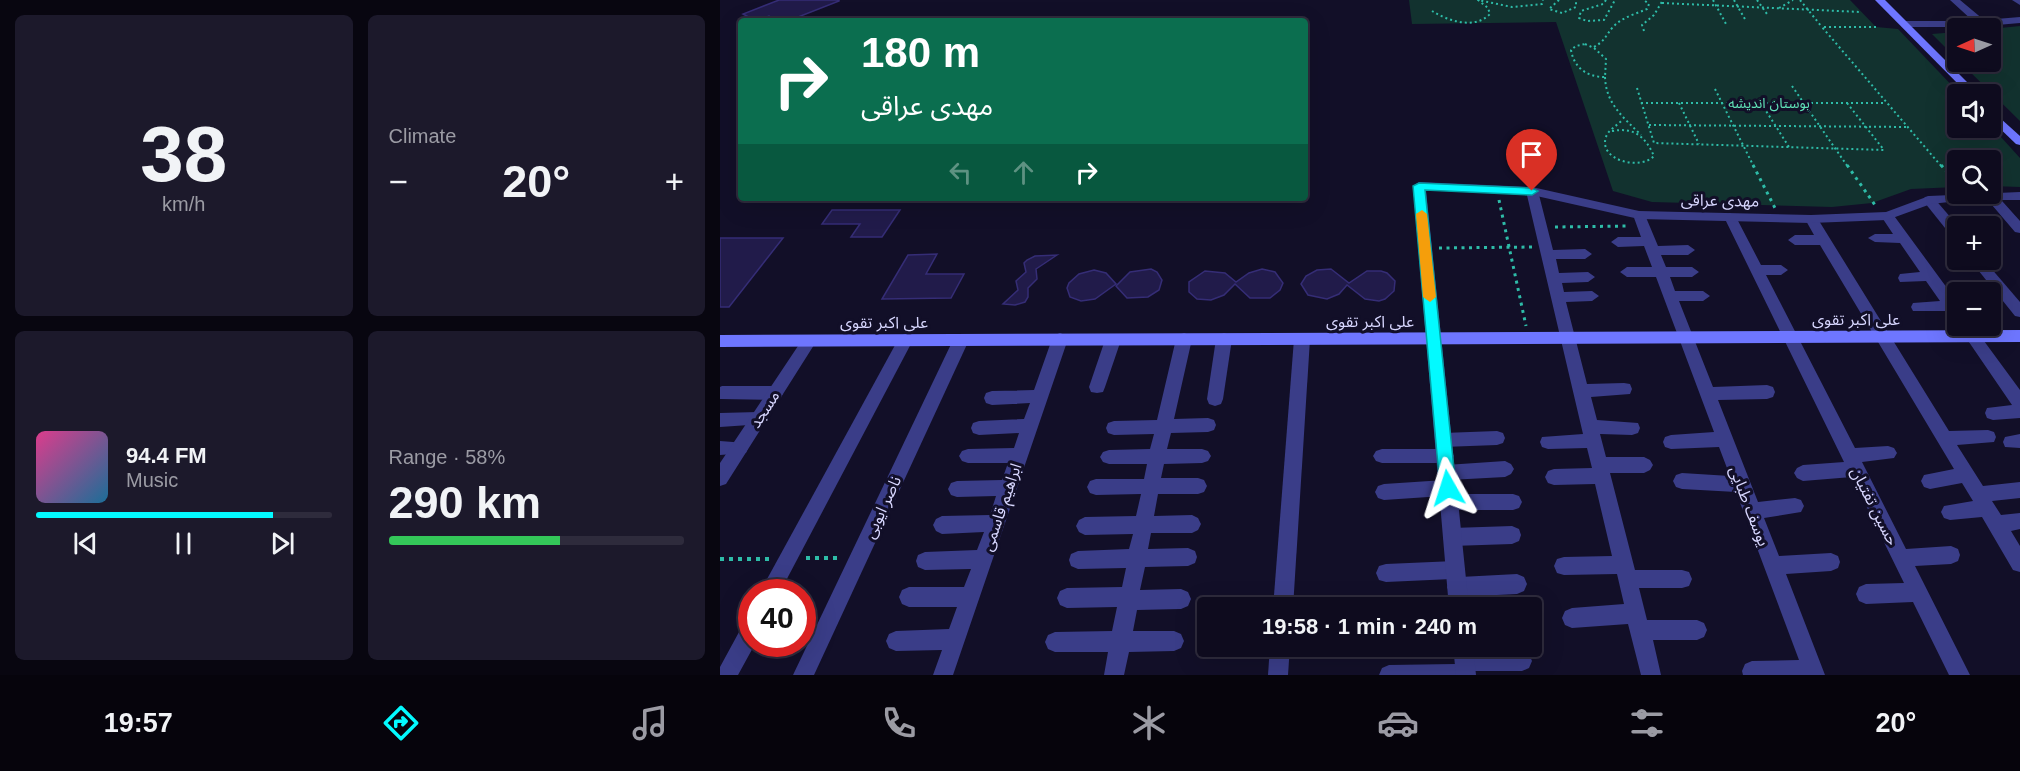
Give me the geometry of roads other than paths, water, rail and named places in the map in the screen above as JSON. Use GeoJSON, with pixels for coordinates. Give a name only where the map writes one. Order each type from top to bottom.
{"type":"FeatureCollection","features":[{"type":"Feature","properties":{"kind":"main road"},"geometry":{"type":"LineString","coordinates":[[1880,0],[1964,84]]}},
{"type":"Feature","properties":{"kind":"main road"},"geometry":{"type":"LineString","coordinates":[[2001,123],[2020,142]]}},
{"type":"Feature","properties":{"kind":"main road","name":"علی اکبر تقوی"},"geometry":{"type":"LineString","coordinates":[[720,341],[1882,337],[1947,333]]}},
{"type":"Feature","properties":{"kind":"main road","name":"علی اکبر تقوی"},"geometry":{"type":"LineString","coordinates":[[2001,334],[2020,336]]}},
{"type":"Feature","properties":{"kind":"street"},"geometry":{"type":"LineString","coordinates":[[1955,0],[1976,18]]}},
{"type":"Feature","properties":{"kind":"street"},"geometry":{"type":"LineString","coordinates":[[2001,22],[2020,20]]}},
{"type":"Feature","properties":{"kind":"street"},"geometry":{"type":"LineString","coordinates":[[1905,24],[1947,23]]}},
{"type":"Feature","properties":{"kind":"street","name":"مهدی عراقی"},"geometry":{"type":"LineString","coordinates":[[1433,338],[1419,186],[1532,191],[1641,220],[1887,216],[1929,200],[1947,198]]}},
{"type":"Feature","properties":{"kind":"street"},"geometry":{"type":"LineString","coordinates":[[1532,191],[1651,675]]}},
{"type":"Feature","properties":{"kind":"street","name":"مهدی عراقی"},"geometry":{"type":"LineString","coordinates":[[2001,195],[2020,196]]}},
{"type":"Feature","properties":{"kind":"street"},"geometry":{"type":"LineString","coordinates":[[1929,200],[1947,222]]}},
{"type":"Feature","properties":{"kind":"street"},"geometry":{"type":"LineString","coordinates":[[1997,204],[2020,229]]}},
{"type":"Feature","properties":{"kind":"street"},"geometry":{"type":"LineString","coordinates":[[1887,216],[1947,300]]}},
{"type":"Feature","properties":{"kind":"street","name":"حسین تفتیان"},"geometry":{"type":"LineString","coordinates":[[1730,217],[1960,675]]}},
{"type":"Feature","properties":{"kind":"street"},"geometry":{"type":"LineString","coordinates":[[1811,219],[2019,561]]}},
{"type":"Feature","properties":{"kind":"street","name":"یوسف طبایی"},"geometry":{"type":"LineString","coordinates":[[1641,220],[1814,673]]}},
{"type":"Feature","properties":{"kind":"street"},"geometry":{"type":"LineString","coordinates":[[1875,238],[1904,239]]}},
{"type":"Feature","properties":{"kind":"street"},"geometry":{"type":"LineString","coordinates":[[1795,240],[1824,240]]}},
{"type":"Feature","properties":{"kind":"street"},"geometry":{"type":"LineString","coordinates":[[1618,242],[1688,250]]}},
{"type":"Feature","properties":{"kind":"street"},"geometry":{"type":"LineString","coordinates":[[1547,251],[1585,254]]}},
{"type":"Feature","properties":{"kind":"street"},"geometry":{"type":"LineString","coordinates":[[1756,270],[1781,270]]}},
{"type":"Feature","properties":{"kind":"street"},"geometry":{"type":"LineString","coordinates":[[1985,270],[2020,312]]}},
{"type":"Feature","properties":{"kind":"street"},"geometry":{"type":"LineString","coordinates":[[1627,272],[1692,272]]}},
{"type":"Feature","properties":{"kind":"street"},"geometry":{"type":"LineString","coordinates":[[1905,278],[1930,276]]}},
{"type":"Feature","properties":{"kind":"street"},"geometry":{"type":"LineString","coordinates":[[1553,278],[1588,277]]}},
{"type":"Feature","properties":{"kind":"street"},"geometry":{"type":"LineString","coordinates":[[1558,297],[1592,296]]}},
{"type":"Feature","properties":{"kind":"street"},"geometry":{"type":"LineString","coordinates":[[1670,296],[1703,296]]}},
{"type":"Feature","properties":{"kind":"street"},"geometry":{"type":"LineString","coordinates":[[1918,307],[1947,309]]}},
{"type":"Feature","properties":{"kind":"street"},"geometry":{"type":"LineString","coordinates":[[1973,336],[2020,403]]}},
{"type":"Feature","properties":{"kind":"street"},"geometry":{"type":"LineString","coordinates":[[1433,338],[1458,597]]}},
{"type":"Feature","properties":{"kind":"street","name":"ابراهیم قاسمی"},"geometry":{"type":"LineString","coordinates":[[944,675],[1060,339]]}},
{"type":"Feature","properties":{"kind":"street"},"geometry":{"type":"LineString","coordinates":[[1114,675],[1157,456],[1184,339]]}},
{"type":"Feature","properties":{"kind":"street"},"geometry":{"type":"LineString","coordinates":[[1215,399],[1224,339]]}},
{"type":"Feature","properties":{"kind":"street"},"geometry":{"type":"LineString","coordinates":[[1284,597],[1302,339]]}},
{"type":"Feature","properties":{"kind":"street"},"geometry":{"type":"LineString","coordinates":[[777,579],[905,340]]}},
{"type":"Feature","properties":{"kind":"street","name":"ناصر ایوبی"},"geometry":{"type":"LineString","coordinates":[[803,675],[961,340]]}},
{"type":"Feature","properties":{"kind":"street"},"geometry":{"type":"LineString","coordinates":[[1097,387],[1113,340]]}},
{"type":"Feature","properties":{"kind":"street","name":"مسجد"},"geometry":{"type":"LineString","coordinates":[[720,478],[809,341]]}},
{"type":"Feature","properties":{"kind":"street"},"geometry":{"type":"LineString","coordinates":[[1581,391],[1624,389]]}},
{"type":"Feature","properties":{"kind":"street"},"geometry":{"type":"LineString","coordinates":[[1707,394],[1767,392]]}},
{"type":"Feature","properties":{"kind":"street"},"geometry":{"type":"LineString","coordinates":[[722,393],[775,393]]}},
{"type":"Feature","properties":{"kind":"street"},"geometry":{"type":"LineString","coordinates":[[992,398],[1040,396]]}},
{"type":"Feature","properties":{"kind":"street"},"geometry":{"type":"LineString","coordinates":[[1993,413],[2020,411]]}},
{"type":"Feature","properties":{"kind":"street"},"geometry":{"type":"LineString","coordinates":[[720,420],[758,419]]}},
{"type":"Feature","properties":{"kind":"street"},"geometry":{"type":"LineString","coordinates":[[1114,428],[1208,425]]}},
{"type":"Feature","properties":{"kind":"street"},"geometry":{"type":"LineString","coordinates":[[979,428],[1030,426]]}},
{"type":"Feature","properties":{"kind":"street"},"geometry":{"type":"LineString","coordinates":[[1548,442],[1632,428]]}},
{"type":"Feature","properties":{"kind":"street"},"geometry":{"type":"LineString","coordinates":[[1944,438],[1988,437]]}},
{"type":"Feature","properties":{"kind":"street"},"geometry":{"type":"LineString","coordinates":[[1446,472],[1497,438]]}},
{"type":"Feature","properties":{"kind":"street"},"geometry":{"type":"LineString","coordinates":[[1671,442],[1725,440]]}},
{"type":"Feature","properties":{"kind":"street"},"geometry":{"type":"LineString","coordinates":[[720,448],[740,448]]}},
{"type":"Feature","properties":{"kind":"street"},"geometry":{"type":"LineString","coordinates":[[1803,473],[1888,453]]}},
{"type":"Feature","properties":{"kind":"street"},"geometry":{"type":"LineString","coordinates":[[968,456],[1020,455]]}},
{"type":"Feature","properties":{"kind":"street"},"geometry":{"type":"LineString","coordinates":[[1109,457],[1202,456]]}},
{"type":"Feature","properties":{"kind":"street"},"geometry":{"type":"LineString","coordinates":[[1382,456],[1446,472],[1513,502]]}},
{"type":"Feature","properties":{"kind":"street"},"geometry":{"type":"LineString","coordinates":[[1554,477],[1644,465]]}},
{"type":"Feature","properties":{"kind":"street"},"geometry":{"type":"LineString","coordinates":[[1384,492],[1446,472],[1505,469]]}},
{"type":"Feature","properties":{"kind":"street"},"geometry":{"type":"LineString","coordinates":[[1930,481],[1966,475]]}},
{"type":"Feature","properties":{"kind":"street"},"geometry":{"type":"LineString","coordinates":[[1682,481],[1742,484]]}},
{"type":"Feature","properties":{"kind":"street"},"geometry":{"type":"LineString","coordinates":[[1096,487],[1198,486]]}},
{"type":"Feature","properties":{"kind":"street"},"geometry":{"type":"LineString","coordinates":[[957,489],[1008,489]]}},
{"type":"Feature","properties":{"kind":"street"},"geometry":{"type":"LineString","coordinates":[[1950,512],[1987,508],[2020,490]]}},
{"type":"Feature","properties":{"kind":"street"},"geometry":{"type":"LineString","coordinates":[[1752,511],[1795,506]]}},
{"type":"Feature","properties":{"kind":"street"},"geometry":{"type":"LineString","coordinates":[[1987,508],[2020,521]]}},
{"type":"Feature","properties":{"kind":"street"},"geometry":{"type":"LineString","coordinates":[[942,525],[996,523]]}},
{"type":"Feature","properties":{"kind":"street"},"geometry":{"type":"LineString","coordinates":[[1085,526],[1192,524]]}},
{"type":"Feature","properties":{"kind":"street"},"geometry":{"type":"LineString","coordinates":[[1452,537],[1512,535]]}},
{"type":"Feature","properties":{"kind":"street"},"geometry":{"type":"LineString","coordinates":[[1901,558],[1951,555]]}},
{"type":"Feature","properties":{"kind":"street"},"geometry":{"type":"LineString","coordinates":[[1078,560],[1188,557]]}},
{"type":"Feature","properties":{"kind":"street"},"geometry":{"type":"LineString","coordinates":[[925,561],[983,559]]}},
{"type":"Feature","properties":{"kind":"street"},"geometry":{"type":"LineString","coordinates":[[1773,566],[1831,562]]}},
{"type":"Feature","properties":{"kind":"street"},"geometry":{"type":"LineString","coordinates":[[1564,566],[1682,579]]}},
{"type":"Feature","properties":{"kind":"street"},"geometry":{"type":"LineString","coordinates":[[1386,573],[1517,584]]}},
{"type":"Feature","properties":{"kind":"street"},"geometry":{"type":"LineString","coordinates":[[1866,594],[1918,592]]}},
{"type":"Feature","properties":{"kind":"street"},"geometry":{"type":"LineString","coordinates":[[909,597],[970,597]]}},
{"type":"Feature","properties":{"kind":"street"},"geometry":{"type":"LineString","coordinates":[[1067,598],[1181,599]]}},
{"type":"Feature","properties":{"kind":"street"},"geometry":{"type":"LineString","coordinates":[[1572,618],[1638,621],[1696,630]]}},
{"type":"Feature","properties":{"kind":"street"},"geometry":{"type":"LineString","coordinates":[[896,641],[956,639]]}},
{"type":"Feature","properties":{"kind":"street"},"geometry":{"type":"LineString","coordinates":[[1056,642],[1174,641]]}},
{"type":"Feature","properties":{"kind":"street"},"geometry":{"type":"LineString","coordinates":[[727,675],[738,654]]}},
{"type":"Feature","properties":{"kind":"street"},"geometry":{"type":"LineString","coordinates":[[1278,675],[1279,657]]}},
{"type":"Feature","properties":{"kind":"street"},"geometry":{"type":"LineString","coordinates":[[1389,675],[1464,664],[1522,661]]}},
{"type":"Feature","properties":{"kind":"street"},"geometry":{"type":"LineString","coordinates":[[1752,671],[1814,673]]}},
{"type":"Feature","properties":{"kind":"park label","name":"بوستان اندیشه"},"geometry":{"type":"Point","coordinates":[1769,103]}}]}
